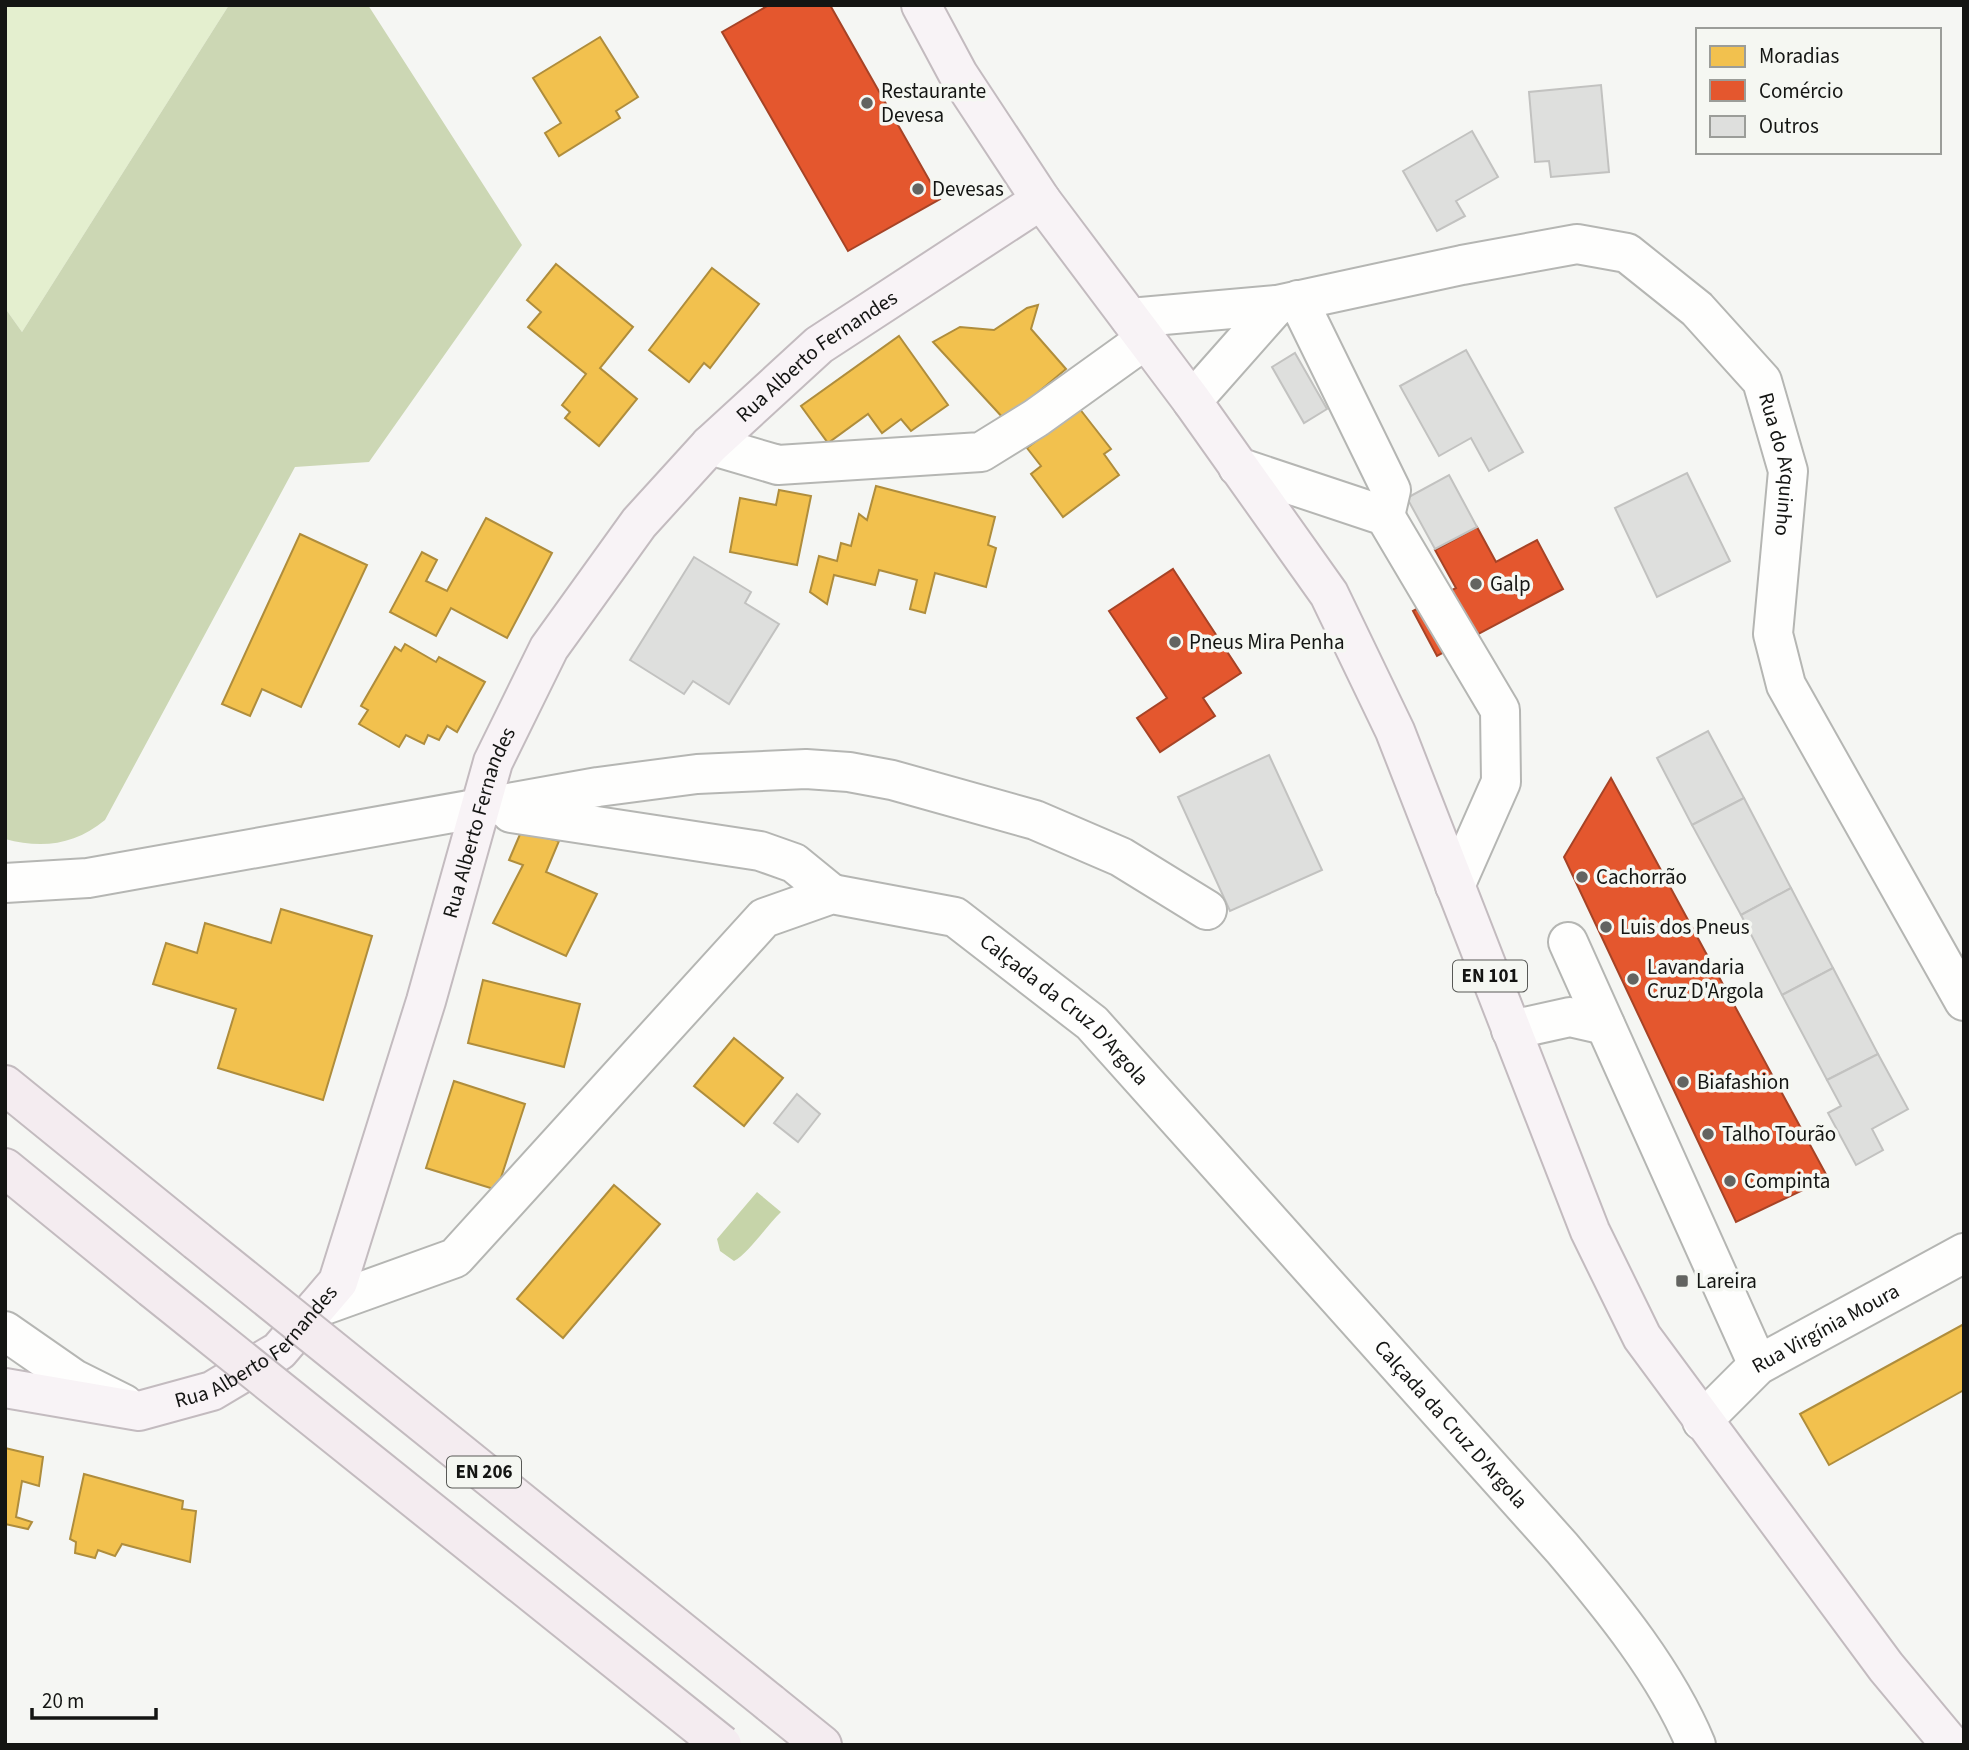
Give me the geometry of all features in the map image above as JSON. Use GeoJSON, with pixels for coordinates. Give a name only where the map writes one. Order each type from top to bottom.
{"type":"FeatureCollection","features":[{"type":"Feature","properties":{"kind":"highway","name":"EN 206"},"geometry":{"type":"LineString","coordinates":[[5,1085],[822,1745]]}},
{"type":"Feature","properties":{"kind":"highway","name":"EN 206"},"geometry":{"type":"LineString","coordinates":[[5,1168],[722,1745]]}},
{"type":"Feature","properties":{"kind":"main road","name":"EN 101"},"geometry":{"type":"LineString","coordinates":[[921,5],[958,74],[1041,200],[1192,401],[1329,594],[1395,732],[1590,1231],[1642,1337],[1886,1667],[1951,1745]]}},
{"type":"Feature","properties":{"kind":"main road","name":"Rua Alberto Fernandes"},"geometry":{"type":"LineString","coordinates":[[5,1388],[139,1411],[212,1391],[279,1352],[338,1282],[378,1160],[493,762],[549,648],[639,523],[710,445],[819,345],[1041,200]]}},
{"type":"Feature","properties":{"kind":"street","name":"Rua do Arquinho"},"geometry":{"type":"LineString","coordinates":[[1138,328],[1288,302],[1577,244],[1627,253],[1697,309],[1762,381],[1788,471],[1773,634],[1786,685],[1964,1001]]}},
{"type":"Feature","properties":{"kind":"street"},"geometry":{"type":"LineString","coordinates":[[1192,401],[1288,302],[1391,491],[1385,516]]}},
{"type":"Feature","properties":{"kind":"street"},"geometry":{"type":"LineString","coordinates":[[710,445],[778,465],[981,452],[1036,418],[1138,328]]}},
{"type":"Feature","properties":{"kind":"street"},"geometry":{"type":"LineString","coordinates":[[1238,467],[1385,516],[1500,710],[1501,782],[1455,886]]}},
{"type":"Feature","properties":{"kind":"street"},"geometry":{"type":"LineString","coordinates":[[5,883],[88,878],[479,808],[697,774],[806,769],[849,772],[892,780],[1035,820],[1121,857],[1207,910]]}},
{"type":"Feature","properties":{"kind":"street"},"geometry":{"type":"LineString","coordinates":[[479,808],[760,851],[794,863],[832,894]]}},
{"type":"Feature","properties":{"kind":"street"},"geometry":{"type":"LineString","coordinates":[[316,1308],[455,1258],[764,918],[832,894]]}},
{"type":"Feature","properties":{"kind":"street","name":"Calçada da Cruz D'Argola"},"geometry":{"type":"LineString","coordinates":[[832,894],[955,917],[1092,1023],[1600,1592],[1640,1648],[1692,1735]]}},
{"type":"Feature","properties":{"kind":"street"},"geometry":{"type":"LineString","coordinates":[[1568,942],[1758,1365]]}},
{"type":"Feature","properties":{"kind":"street"},"geometry":{"type":"LineString","coordinates":[[1511,1030],[1570,1017],[1605,1025]]}},
{"type":"Feature","properties":{"kind":"street","name":"Rua Virgínia Moura"},"geometry":{"type":"LineString","coordinates":[[1702,1421],[1758,1365],[1964,1253]]}},
{"type":"Feature","properties":{"kind":"street"},"geometry":{"type":"LineString","coordinates":[[5,1331],[74,1379],[139,1411]]}},
{"type":"Feature","properties":{"kind":"shaded area"},"geometry":{"type":"Polygon","coordinates":[[[5,5],[229,5],[22,332],[5,308],[5,5]]]}},
{"type":"Feature","properties":{"kind":"shaded area"},"geometry":{"type":"Polygon","coordinates":[[[229,5],[368,5],[522,245],[369,462],[295,467],[105,820],[82,835],[58,843],[32,844],[5,839],[5,308],[22,332],[229,5]]]}},
{"type":"Feature","properties":{"kind":"shaded area"},"geometry":{"type":"Polygon","coordinates":[[[757,1192],[781,1212],[734,1261],[720,1251],[717,1239],[757,1192]]]}},
{"type":"Feature","properties":{"kind":"building: Moradias"},"geometry":{"type":"Polygon","coordinates":[[[600,37],[638,97],[616,111],[620,118],[559,156],[545,133],[561,123],[533,78],[600,37]]]}},
{"type":"Feature","properties":{"kind":"building: Moradias"},"geometry":{"type":"Polygon","coordinates":[[[556,264],[633,327],[600,368],[637,399],[599,446],[565,418],[570,412],[562,405],[586,374],[528,327],[541,312],[527,300],[556,264]]]}},
{"type":"Feature","properties":{"kind":"building: Moradias"},"geometry":{"type":"Polygon","coordinates":[[[712,268],[759,304],[710,368],[704,363],[689,382],[649,350],[712,268]]]}},
{"type":"Feature","properties":{"kind":"building: Moradias"},"geometry":{"type":"Polygon","coordinates":[[[1038,305],[1031,329],[1066,369],[1005,420],[933,342],[960,327],[994,330],[1027,308],[1038,305]]]}},
{"type":"Feature","properties":{"kind":"building: Moradias"},"geometry":{"type":"Polygon","coordinates":[[[899,336],[948,405],[911,431],[901,419],[882,433],[868,414],[828,443],[801,406],[899,336]]]}},
{"type":"Feature","properties":{"kind":"building: Moradias"},"geometry":{"type":"Polygon","coordinates":[[[1079,408],[1111,449],[1104,454],[1119,475],[1063,517],[1031,474],[1041,466],[1027,448],[1079,408]]]}},
{"type":"Feature","properties":{"kind":"building: Moradias"},"geometry":{"type":"Polygon","coordinates":[[[876,486],[995,517],[988,545],[996,548],[986,587],[935,573],[925,613],[910,609],[917,580],[879,570],[875,585],[834,575],[827,604],[810,592],[819,556],[837,561],[841,543],[851,546],[859,514],[867,520],[876,486]]]}},
{"type":"Feature","properties":{"kind":"building: Moradias"},"geometry":{"type":"Polygon","coordinates":[[[779,490],[811,496],[797,565],[730,552],[740,498],[776,505],[779,490]]]}},
{"type":"Feature","properties":{"kind":"building: Moradias"},"geometry":{"type":"Polygon","coordinates":[[[486,518],[552,553],[507,638],[451,608],[436,636],[390,612],[422,552],[437,560],[426,581],[447,591],[486,518]]]}},
{"type":"Feature","properties":{"kind":"building: Moradias"},"geometry":{"type":"Polygon","coordinates":[[[300,534],[367,565],[301,707],[262,689],[250,716],[222,704],[300,534]]]}},
{"type":"Feature","properties":{"kind":"building: Moradias"},"geometry":{"type":"Polygon","coordinates":[[[405,644],[436,662],[439,657],[485,682],[457,732],[447,726],[439,740],[428,735],[424,744],[406,735],[399,747],[359,724],[368,710],[361,706],[395,647],[401,651],[405,644]]]}},
{"type":"Feature","properties":{"kind":"building: Moradias"},"geometry":{"type":"Polygon","coordinates":[[[521,832],[559,841],[546,872],[597,894],[566,956],[493,923],[523,865],[509,860],[521,832]]]}},
{"type":"Feature","properties":{"kind":"building: Moradias"},"geometry":{"type":"Polygon","coordinates":[[[281,909],[372,936],[323,1100],[218,1068],[236,1009],[153,984],[166,943],[197,953],[205,923],[271,943],[281,909]]]}},
{"type":"Feature","properties":{"kind":"building: Moradias"},"geometry":{"type":"Polygon","coordinates":[[[483,980],[580,1004],[564,1067],[468,1043],[483,980]]]}},
{"type":"Feature","properties":{"kind":"building: Moradias"},"geometry":{"type":"Polygon","coordinates":[[[734,1038],[783,1078],[744,1126],[694,1086],[734,1038]]]}},
{"type":"Feature","properties":{"kind":"building: Moradias"},"geometry":{"type":"Polygon","coordinates":[[[454,1081],[525,1104],[497,1190],[426,1168],[454,1081]]]}},
{"type":"Feature","properties":{"kind":"building: Moradias"},"geometry":{"type":"Polygon","coordinates":[[[614,1185],[660,1224],[563,1338],[517,1299],[614,1185]]]}},
{"type":"Feature","properties":{"kind":"building: Moradias"},"geometry":{"type":"Polygon","coordinates":[[[1964,1324],[1964,1390],[1829,1465],[1800,1414],[1964,1324]]]}},
{"type":"Feature","properties":{"kind":"building: Moradias"},"geometry":{"type":"Polygon","coordinates":[[[5,1448],[43,1457],[39,1486],[22,1481],[16,1517],[32,1522],[28,1529],[5,1524],[5,1448]]]}},
{"type":"Feature","properties":{"kind":"building: Moradias"},"geometry":{"type":"Polygon","coordinates":[[[84,1474],[183,1501],[182,1509],[196,1511],[190,1562],[122,1544],[115,1556],[98,1550],[95,1558],[75,1553],[76,1542],[70,1539],[84,1474]]]}},
{"type":"Feature","properties":{"kind":"building: Comércio"},"geometry":{"type":"Polygon","coordinates":[[[769,5],[830,5],[940,199],[848,251],[722,32],[769,5]]]}},
{"type":"Feature","properties":{"kind":"building: Comércio"},"geometry":{"type":"Polygon","coordinates":[[[1477,527],[1496,562],[1537,540],[1563,589],[1437,656],[1413,611],[1456,588],[1435,550],[1477,527]]]}},
{"type":"Feature","properties":{"kind":"building: Comércio","name":"Pneus Mira Penha"},"geometry":{"type":"Polygon","coordinates":[[[1173,569],[1241,673],[1203,698],[1215,716],[1160,752],[1137,718],[1167,698],[1109,611],[1173,569]]]}},
{"type":"Feature","properties":{"kind":"building: Comércio"},"geometry":{"type":"Polygon","coordinates":[[[1611,778],[1828,1178],[1736,1222],[1564,857],[1611,778]]]}},
{"type":"Feature","properties":{"kind":"building: Outros"},"geometry":{"type":"Polygon","coordinates":[[[1601,85],[1609,172],[1551,177],[1549,161],[1535,162],[1529,92],[1601,85]]]}},
{"type":"Feature","properties":{"kind":"building: Outros"},"geometry":{"type":"Polygon","coordinates":[[[1472,131],[1498,177],[1456,201],[1465,216],[1437,231],[1403,171],[1472,131]]]}},
{"type":"Feature","properties":{"kind":"building: Outros"},"geometry":{"type":"Polygon","coordinates":[[[1466,350],[1523,452],[1489,471],[1471,438],[1439,456],[1400,386],[1466,350]]]}},
{"type":"Feature","properties":{"kind":"building: Outros"},"geometry":{"type":"Polygon","coordinates":[[[1295,353],[1327,409],[1304,423],[1272,367],[1295,353]]]}},
{"type":"Feature","properties":{"kind":"building: Outros"},"geometry":{"type":"Polygon","coordinates":[[[1687,473],[1730,561],[1657,597],[1615,508],[1687,473]]]}},
{"type":"Feature","properties":{"kind":"building: Outros"},"geometry":{"type":"Polygon","coordinates":[[[1449,475],[1477,527],[1435,549],[1407,498],[1449,475]]]}},
{"type":"Feature","properties":{"kind":"building: Outros"},"geometry":{"type":"Polygon","coordinates":[[[694,557],[751,592],[745,603],[779,624],[729,704],[693,681],[684,694],[630,660],[694,557]]]}},
{"type":"Feature","properties":{"kind":"building: Outros"},"geometry":{"type":"Polygon","coordinates":[[[1708,731],[1744,798],[1692,825],[1657,758],[1708,731]]]}},
{"type":"Feature","properties":{"kind":"building: Outros"},"geometry":{"type":"Polygon","coordinates":[[[1269,755],[1322,870],[1230,911],[1178,797],[1269,755]]]}},
{"type":"Feature","properties":{"kind":"building: Outros"},"geometry":{"type":"Polygon","coordinates":[[[1744,798],[1791,888],[1741,915],[1692,825],[1744,798]]]}},
{"type":"Feature","properties":{"kind":"building: Outros"},"geometry":{"type":"Polygon","coordinates":[[[1791,888],[1833,968],[1782,995],[1741,915],[1791,888]]]}},
{"type":"Feature","properties":{"kind":"building: Outros"},"geometry":{"type":"Polygon","coordinates":[[[1833,968],[1878,1054],[1827,1080],[1782,995],[1833,968]]]}},
{"type":"Feature","properties":{"kind":"building: Outros"},"geometry":{"type":"Polygon","coordinates":[[[1878,1054],[1908,1109],[1872,1129],[1883,1150],[1856,1165],[1828,1113],[1841,1106],[1827,1080],[1878,1054]]]}},
{"type":"Feature","properties":{"kind":"building: Outros"},"geometry":{"type":"Polygon","coordinates":[[[797,1094],[820,1114],[798,1142],[774,1123],[797,1094]]]}},
{"type":"Feature","properties":{"kind":"place","name":"Restaurante Devesa"},"geometry":{"type":"Point","coordinates":[867,103]}},
{"type":"Feature","properties":{"kind":"place","name":"Devesas"},"geometry":{"type":"Point","coordinates":[918,189]}},
{"type":"Feature","properties":{"kind":"place","name":"Galp"},"geometry":{"type":"Point","coordinates":[1476,584]}},
{"type":"Feature","properties":{"kind":"place","name":"Pneus Mira Penha"},"geometry":{"type":"Point","coordinates":[1175,642]}},
{"type":"Feature","properties":{"kind":"place","name":"Cachorrão"},"geometry":{"type":"Point","coordinates":[1582,877]}},
{"type":"Feature","properties":{"kind":"place","name":"Luis dos Pneus"},"geometry":{"type":"Point","coordinates":[1606,927]}},
{"type":"Feature","properties":{"kind":"place","name":"Lavandaria Cruz D'Argola"},"geometry":{"type":"Point","coordinates":[1633,979]}},
{"type":"Feature","properties":{"kind":"place","name":"Biafashion"},"geometry":{"type":"Point","coordinates":[1683,1082]}},
{"type":"Feature","properties":{"kind":"place","name":"Talho Tourão"},"geometry":{"type":"Point","coordinates":[1708,1134]}},
{"type":"Feature","properties":{"kind":"place","name":"Compinta"},"geometry":{"type":"Point","coordinates":[1730,1181]}},
{"type":"Feature","properties":{"kind":"place","name":"Lareira"},"geometry":{"type":"Point","coordinates":[1682,1281]}}]}
